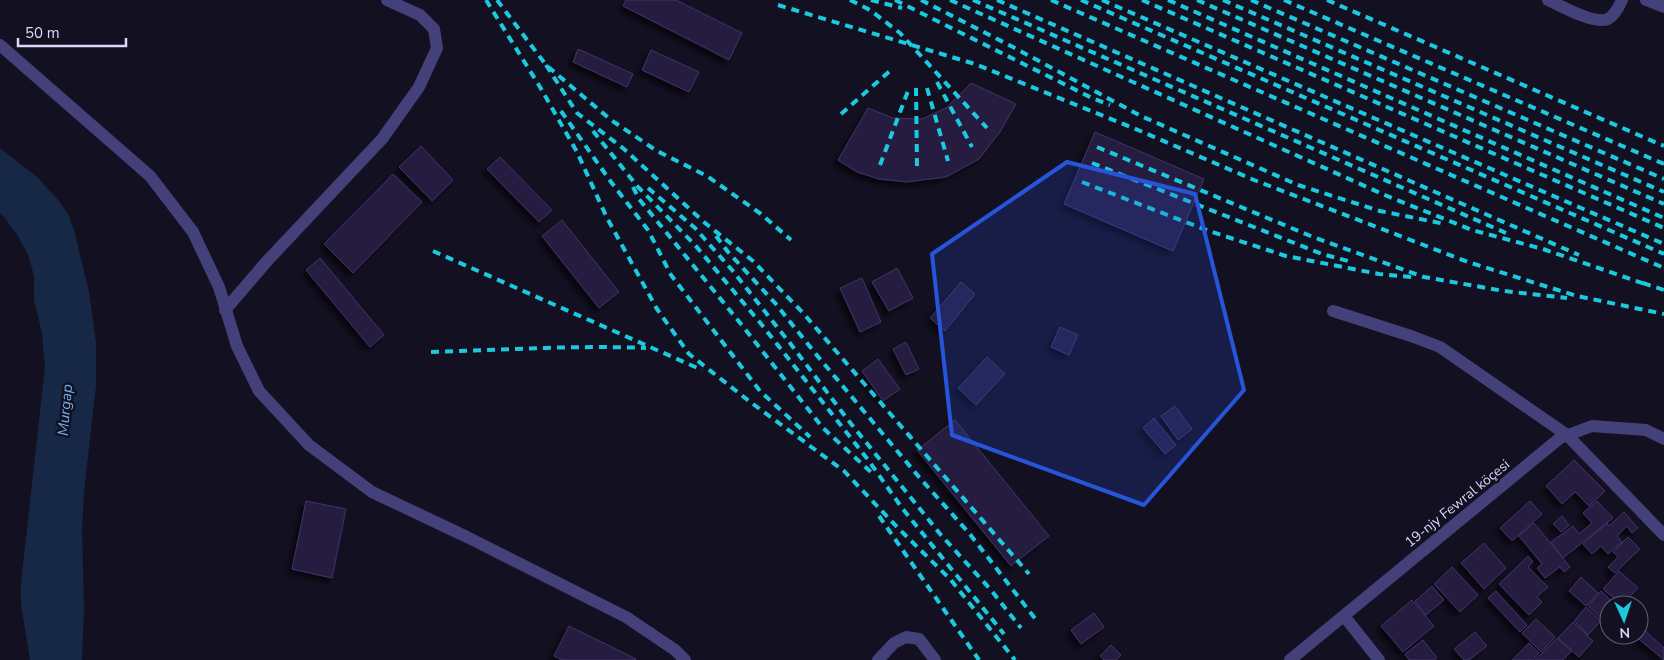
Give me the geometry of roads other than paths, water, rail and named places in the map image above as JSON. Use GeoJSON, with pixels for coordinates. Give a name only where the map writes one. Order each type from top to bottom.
{"type":"FeatureCollection","features":[{"type":"Feature","properties":{"kind":"street"},"geometry":{"type":"LineString","coordinates":[[225,310],[268,260],[382,139],[419,88],[437,48],[434,29],[420,15],[387,0]]}},
{"type":"Feature","properties":{"kind":"street"},"geometry":{"type":"LineString","coordinates":[[1548,0],[1591,19],[1601,21],[1610,18],[1622,0]]}},
{"type":"Feature","properties":{"kind":"street"},"geometry":{"type":"LineString","coordinates":[[1646,0],[1664,8]]}},
{"type":"Feature","properties":{"kind":"street"},"geometry":{"type":"LineString","coordinates":[[0,45],[150,176],[193,232],[218,286],[237,346],[259,391],[309,444],[372,492],[467,537],[626,618],[675,650],[685,660]]}},
{"type":"Feature","properties":{"kind":"street"},"geometry":{"type":"LineString","coordinates":[[1333,311],[1440,347],[1568,435],[1664,535]]}},
{"type":"Feature","properties":{"kind":"street","name":"19-njy Fewral köçesi"},"geometry":{"type":"LineString","coordinates":[[1290,660],[1560,438],[1592,426],[1646,430],[1664,439]]}},
{"type":"Feature","properties":{"kind":"street"},"geometry":{"type":"LineString","coordinates":[[1344,616],[1379,660]]}},
{"type":"Feature","properties":{"kind":"street"},"geometry":{"type":"LineString","coordinates":[[878,660],[894,643],[906,637],[919,639],[935,660]]}},
{"type":"Feature","properties":{"kind":"water","name":"Murgap"},"geometry":{"type":"Polygon","coordinates":[[[0,148],[37,177],[68,214],[74,230],[89,292],[96,342],[96,386],[84,491],[82,528],[84,608],[82,660],[30,660],[21,604],[21,584],[45,367],[42,333],[34,300],[32,268],[28,255],[18,236],[0,213],[0,148]]]}},
{"type":"Feature","properties":{"kind":"railway"},"geometry":{"type":"LineString","coordinates":[[486,0],[540,87],[577,152],[607,218],[657,309],[689,354],[844,471],[950,579],[1015,660]]}},
{"type":"Feature","properties":{"kind":"railway"},"geometry":{"type":"LineString","coordinates":[[497,0],[546,65],[611,120],[657,151],[707,176],[761,214],[791,240]]}},
{"type":"Feature","properties":{"kind":"railway"},"geometry":{"type":"LineString","coordinates":[[850,0],[870,10],[900,33],[987,128]]}},
{"type":"Feature","properties":{"kind":"railway"},"geometry":{"type":"LineString","coordinates":[[871,0],[902,8]]}},
{"type":"Feature","properties":{"kind":"railway"},"geometry":{"type":"LineString","coordinates":[[895,0],[1092,98],[1110,105]]}},
{"type":"Feature","properties":{"kind":"railway"},"geometry":{"type":"LineString","coordinates":[[921,0],[1141,116],[1298,185],[1380,211],[1445,224]]}},
{"type":"Feature","properties":{"kind":"railway"},"geometry":{"type":"LineString","coordinates":[[950,0],[1387,196],[1472,230],[1543,249],[1648,285]]}},
{"type":"Feature","properties":{"kind":"railway"},"geometry":{"type":"LineString","coordinates":[[973,0],[1506,233]]}},
{"type":"Feature","properties":{"kind":"railway"},"geometry":{"type":"LineString","coordinates":[[997,0],[1579,255]]}},
{"type":"Feature","properties":{"kind":"railway"},"geometry":{"type":"LineString","coordinates":[[1051,0],[1664,268]]}},
{"type":"Feature","properties":{"kind":"railway"},"geometry":{"type":"LineString","coordinates":[[1081,0],[1664,254]]}},
{"type":"Feature","properties":{"kind":"railway"},"geometry":{"type":"LineString","coordinates":[[1102,0],[1664,244]]}},
{"type":"Feature","properties":{"kind":"railway"},"geometry":{"type":"LineString","coordinates":[[1142,0],[1664,228]]}},
{"type":"Feature","properties":{"kind":"railway"},"geometry":{"type":"LineString","coordinates":[[1168,0],[1664,218]]}},
{"type":"Feature","properties":{"kind":"railway"},"geometry":{"type":"LineString","coordinates":[[1197,0],[1664,204]]}},
{"type":"Feature","properties":{"kind":"railway"},"geometry":{"type":"LineString","coordinates":[[1223,0],[1664,192]]}},
{"type":"Feature","properties":{"kind":"railway"},"geometry":{"type":"LineString","coordinates":[[1251,0],[1664,179]]}},
{"type":"Feature","properties":{"kind":"railway"},"geometry":{"type":"LineString","coordinates":[[1284,0],[1664,164]]}},
{"type":"Feature","properties":{"kind":"railway"},"geometry":{"type":"LineString","coordinates":[[1327,0],[1664,146]]}},
{"type":"Feature","properties":{"kind":"railway"},"geometry":{"type":"LineString","coordinates":[[778,5],[975,64],[1138,130],[1254,180],[1468,262],[1577,296],[1664,314]]}},
{"type":"Feature","properties":{"kind":"railway"},"geometry":{"type":"LineString","coordinates":[[546,65],[577,113],[624,149],[705,223],[753,261],[803,313],[1029,574]]}},
{"type":"Feature","properties":{"kind":"railway"},"geometry":{"type":"LineString","coordinates":[[841,114],[892,69]]}},
{"type":"Feature","properties":{"kind":"railway"},"geometry":{"type":"LineString","coordinates":[[937,82],[972,147]]}},
{"type":"Feature","properties":{"kind":"railway"},"geometry":{"type":"LineString","coordinates":[[916,88],[917,168]]}},
{"type":"Feature","properties":{"kind":"railway"},"geometry":{"type":"LineString","coordinates":[[927,88],[948,161]]}},
{"type":"Feature","properties":{"kind":"railway"},"geometry":{"type":"LineString","coordinates":[[880,165],[908,91]]}},
{"type":"Feature","properties":{"kind":"railway"},"geometry":{"type":"LineString","coordinates":[[561,111],[611,182],[648,230],[671,275],[760,391],[810,437]]}},
{"type":"Feature","properties":{"kind":"railway"},"geometry":{"type":"LineString","coordinates":[[593,131],[638,187],[695,245],[762,325],[869,461],[902,508],[1004,634]]}},
{"type":"Feature","properties":{"kind":"railway"},"geometry":{"type":"LineString","coordinates":[[1097,147],[1313,237],[1424,277],[1504,291],[1567,298]]}},
{"type":"Feature","properties":{"kind":"railway"},"geometry":{"type":"LineString","coordinates":[[1092,163],[1322,254],[1348,261]]}},
{"type":"Feature","properties":{"kind":"railway"},"geometry":{"type":"LineString","coordinates":[[1082,182],[1209,231],[1286,256],[1379,274],[1412,277]]}},
{"type":"Feature","properties":{"kind":"railway"},"geometry":{"type":"LineString","coordinates":[[633,187],[639,199],[823,428],[873,474]]}},
{"type":"Feature","properties":{"kind":"railway"},"geometry":{"type":"LineString","coordinates":[[648,188],[695,228],[732,270],[848,420],[941,535],[991,590],[1021,628]]}},
{"type":"Feature","properties":{"kind":"railway"},"geometry":{"type":"LineString","coordinates":[[716,236],[728,252],[775,303],[919,477],[969,533],[1037,621]]}},
{"type":"Feature","properties":{"kind":"railway"},"geometry":{"type":"LineString","coordinates":[[433,251],[702,370]]}},
{"type":"Feature","properties":{"kind":"railway"},"geometry":{"type":"LineString","coordinates":[[1643,283],[1664,290]]}},
{"type":"Feature","properties":{"kind":"railway"},"geometry":{"type":"LineString","coordinates":[[431,352],[565,347],[646,348]]}},
{"type":"Feature","properties":{"kind":"railway"},"geometry":{"type":"LineString","coordinates":[[879,516],[979,660]]}}]}
